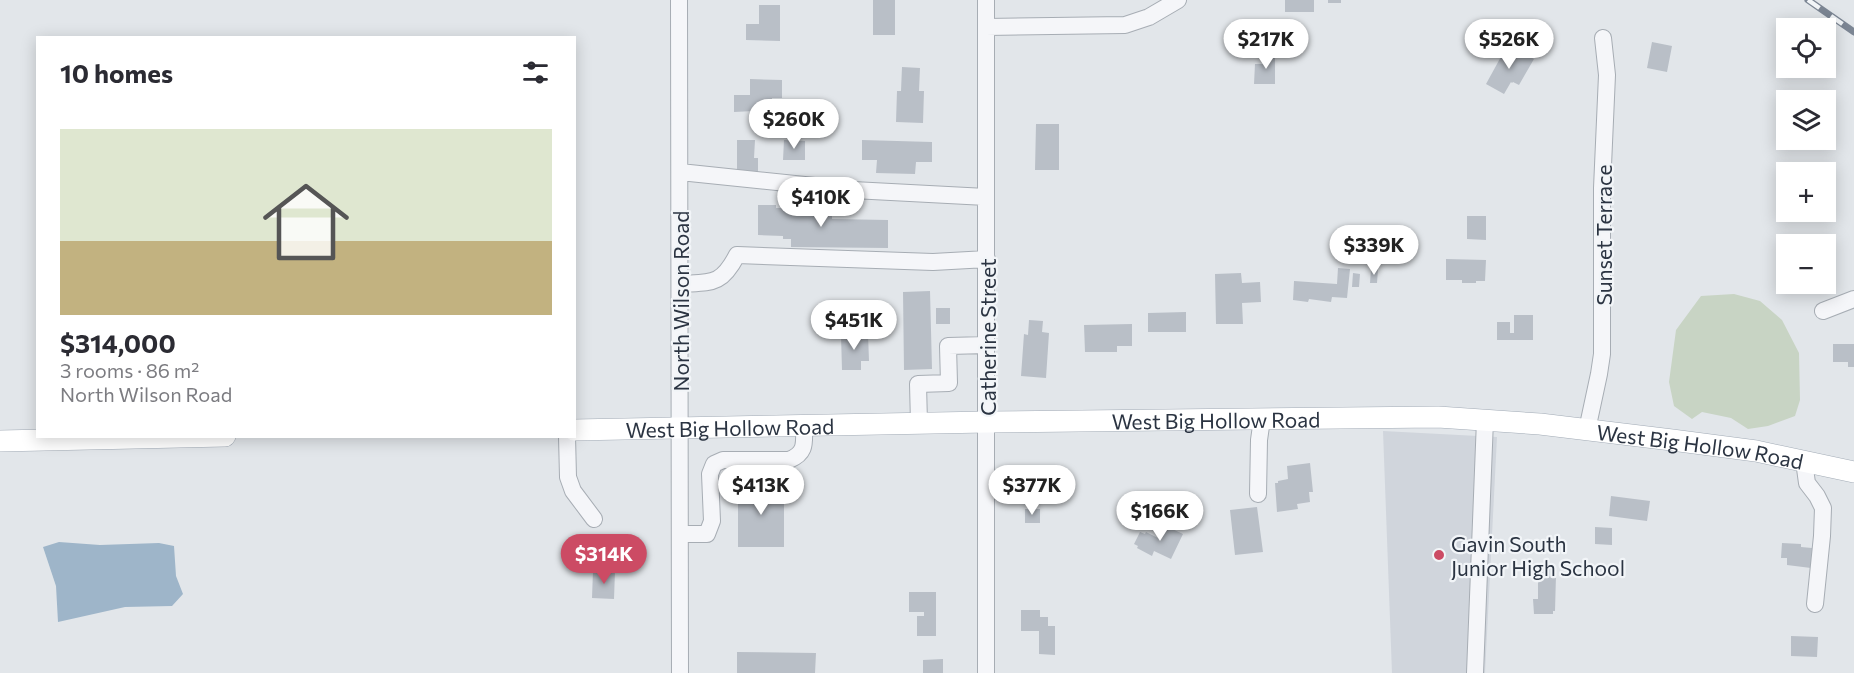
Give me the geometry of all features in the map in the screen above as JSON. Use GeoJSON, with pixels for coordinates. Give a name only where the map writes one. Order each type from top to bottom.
{"type":"FeatureCollection","features":[{"type":"Feature","properties":{"kind":"main road","name":"West Big Hollow Road"},"geometry":{"type":"LineString","coordinates":[[576,430],[919,423],[1438,417],[1587,430],[1756,451],[1854,472]]}},
{"type":"Feature","properties":{"kind":"main road"},"geometry":{"type":"LineString","coordinates":[[0,441],[135,438]]}},
{"type":"Feature","properties":{"kind":"street","name":"North Wilson Road"},"geometry":{"type":"LineString","coordinates":[[680,0],[680,673]]}},
{"type":"Feature","properties":{"kind":"street","name":"Catherine Street"},"geometry":{"type":"LineString","coordinates":[[986,0],[986,673]]}},
{"type":"Feature","properties":{"kind":"street"},"geometry":{"type":"LineString","coordinates":[[986,27],[1125,25],[1149,17],[1178,0]]}},
{"type":"Feature","properties":{"kind":"street","name":"Sunset Terrace"},"geometry":{"type":"LineString","coordinates":[[1587,430],[1602,354],[1602,177],[1606,75],[1603,38]]}},
{"type":"Feature","properties":{"kind":"street"},"geometry":{"type":"LineString","coordinates":[[680,172],[853,190],[986,197]]}},
{"type":"Feature","properties":{"kind":"street"},"geometry":{"type":"LineString","coordinates":[[680,284],[712,282],[722,277],[730,270],[737,255],[933,261],[987,259]]}},
{"type":"Feature","properties":{"kind":"street"},"geometry":{"type":"LineString","coordinates":[[1823,311],[1854,299]]}},
{"type":"Feature","properties":{"kind":"street"},"geometry":{"type":"LineString","coordinates":[[919,423],[918,384],[949,383],[948,346],[987,345]]}},
{"type":"Feature","properties":{"kind":"street"},"geometry":{"type":"LineString","coordinates":[[1258,494],[1259,440],[1262,418]]}},
{"type":"Feature","properties":{"kind":"street"},"geometry":{"type":"LineString","coordinates":[[1475,673],[1485,420]]}},
{"type":"Feature","properties":{"kind":"street"},"geometry":{"type":"LineString","coordinates":[[680,534],[707,534],[712,521],[711,474],[714,464],[723,460],[789,460],[798,457],[803,448],[804,426]]}},
{"type":"Feature","properties":{"kind":"street"},"geometry":{"type":"LineString","coordinates":[[567,438],[567,477],[573,491],[594,519]]}},
{"type":"Feature","properties":{"kind":"street"},"geometry":{"type":"LineString","coordinates":[[1804,461],[1807,483],[1818,496],[1823,507],[1815,604]]}},
{"type":"Feature","properties":{"kind":"shaded area","name":"Gavin South Junior High School"},"geometry":{"type":"Polygon","coordinates":[[[1383,431],[1497,437],[1485,673],[1392,673],[1383,431]]]}},
{"type":"Feature","properties":{"kind":"green space"},"geometry":{"type":"Polygon","coordinates":[[[1734,294],[1760,301],[1782,320],[1799,353],[1800,400],[1795,416],[1768,426],[1748,429],[1731,418],[1702,412],[1692,419],[1674,406],[1669,382],[1676,330],[1701,296],[1734,294]]]}},
{"type":"Feature","properties":{"kind":"water"},"geometry":{"type":"Polygon","coordinates":[[[59,542],[100,545],[159,543],[174,546],[176,576],[183,594],[172,606],[125,607],[58,622],[56,586],[43,547],[59,542]]]}},
{"type":"Feature","properties":{"kind":"building"},"geometry":{"type":"Polygon","coordinates":[[[873,0],[895,0],[895,35],[873,35],[873,0]]]}},
{"type":"Feature","properties":{"kind":"building"},"geometry":{"type":"Polygon","coordinates":[[[1285,0],[1314,0],[1314,12],[1285,12],[1285,0]]]}},
{"type":"Feature","properties":{"kind":"building"},"geometry":{"type":"Polygon","coordinates":[[[1328,0],[1341,0],[1341,3],[1328,3],[1328,0]]]}},
{"type":"Feature","properties":{"kind":"building"},"geometry":{"type":"Polygon","coordinates":[[[759,5],[780,5],[780,41],[746,40],[746,24],[759,24],[759,5]]]}},
{"type":"Feature","properties":{"kind":"building"},"geometry":{"type":"Polygon","coordinates":[[[1652,42],[1672,46],[1667,72],[1647,68],[1652,42]]]}},
{"type":"Feature","properties":{"kind":"building"},"geometry":{"type":"Polygon","coordinates":[[[1508,44],[1517,49],[1515,53],[1534,59],[1519,85],[1511,82],[1504,94],[1486,84],[1508,44]]]}},
{"type":"Feature","properties":{"kind":"building"},"geometry":{"type":"Polygon","coordinates":[[[1267,49],[1275,49],[1275,84],[1254,84],[1255,64],[1267,64],[1267,49]]]}},
{"type":"Feature","properties":{"kind":"building"},"geometry":{"type":"Polygon","coordinates":[[[902,67],[920,68],[919,91],[924,91],[923,123],[896,122],[897,91],[901,91],[902,67]]]}},
{"type":"Feature","properties":{"kind":"building"},"geometry":{"type":"Polygon","coordinates":[[[750,79],[782,80],[782,98],[772,98],[772,110],[734,112],[734,95],[750,95],[750,79]]]}},
{"type":"Feature","properties":{"kind":"building"},"geometry":{"type":"Polygon","coordinates":[[[1036,124],[1059,124],[1059,170],[1035,170],[1036,124]]]}},
{"type":"Feature","properties":{"kind":"building"},"geometry":{"type":"Polygon","coordinates":[[[737,140],[755,140],[754,158],[758,158],[758,172],[737,171],[737,140]]]}},
{"type":"Feature","properties":{"kind":"building"},"geometry":{"type":"Polygon","coordinates":[[[784,140],[805,141],[805,160],[783,160],[784,140]]]}},
{"type":"Feature","properties":{"kind":"building"},"geometry":{"type":"Polygon","coordinates":[[[862,140],[932,142],[932,162],[916,162],[915,174],[876,173],[877,160],[862,160],[862,140]]]}},
{"type":"Feature","properties":{"kind":"building"},"geometry":{"type":"Polygon","coordinates":[[[758,205],[776,205],[776,208],[832,208],[832,219],[888,220],[888,248],[791,247],[791,239],[783,239],[783,236],[758,235],[758,205]]]}},
{"type":"Feature","properties":{"kind":"building"},"geometry":{"type":"Polygon","coordinates":[[[1467,216],[1486,216],[1486,240],[1467,239],[1467,216]]]}},
{"type":"Feature","properties":{"kind":"building"},"geometry":{"type":"Polygon","coordinates":[[[1446,259],[1486,260],[1485,281],[1462,283],[1462,280],[1446,280],[1446,259]]]}},
{"type":"Feature","properties":{"kind":"building"},"geometry":{"type":"Polygon","coordinates":[[[1338,268],[1350,269],[1347,298],[1332,297],[1331,302],[1309,299],[1308,302],[1293,300],[1294,281],[1337,284],[1338,268]]]}},
{"type":"Feature","properties":{"kind":"building"},"geometry":{"type":"Polygon","coordinates":[[[1371,269],[1378,269],[1377,283],[1370,283],[1371,269]]]}},
{"type":"Feature","properties":{"kind":"building"},"geometry":{"type":"Polygon","coordinates":[[[1241,273],[1242,283],[1260,282],[1261,302],[1242,303],[1243,324],[1216,324],[1215,274],[1241,273]]]}},
{"type":"Feature","properties":{"kind":"building"},"geometry":{"type":"Polygon","coordinates":[[[1353,273],[1360,274],[1359,287],[1352,287],[1353,273]]]}},
{"type":"Feature","properties":{"kind":"building"},"geometry":{"type":"Polygon","coordinates":[[[930,291],[932,369],[904,370],[903,292],[930,291]]]}},
{"type":"Feature","properties":{"kind":"building"},"geometry":{"type":"Polygon","coordinates":[[[936,308],[950,308],[950,324],[936,324],[936,308]]]}},
{"type":"Feature","properties":{"kind":"building"},"geometry":{"type":"Polygon","coordinates":[[[1186,312],[1186,332],[1148,332],[1148,313],[1186,312]]]}},
{"type":"Feature","properties":{"kind":"building"},"geometry":{"type":"Polygon","coordinates":[[[1514,315],[1533,315],[1533,340],[1497,340],[1497,322],[1510,322],[1510,333],[1514,333],[1514,315]]]}},
{"type":"Feature","properties":{"kind":"building"},"geometry":{"type":"Polygon","coordinates":[[[1029,320],[1043,321],[1042,332],[1049,333],[1046,378],[1021,376],[1024,334],[1028,335],[1029,320]]]}},
{"type":"Feature","properties":{"kind":"building"},"geometry":{"type":"Polygon","coordinates":[[[1132,324],[1132,346],[1117,346],[1117,352],[1085,352],[1084,325],[1132,324]]]}},
{"type":"Feature","properties":{"kind":"building"},"geometry":{"type":"Polygon","coordinates":[[[868,334],[869,361],[861,361],[861,370],[842,370],[841,335],[868,334]]]}},
{"type":"Feature","properties":{"kind":"building"},"geometry":{"type":"Polygon","coordinates":[[[1833,344],[1854,344],[1854,367],[1848,367],[1848,362],[1833,362],[1833,344]]]}},
{"type":"Feature","properties":{"kind":"building"},"geometry":{"type":"Polygon","coordinates":[[[1310,463],[1313,492],[1309,492],[1310,502],[1297,504],[1298,509],[1277,512],[1275,483],[1288,479],[1287,466],[1310,463]]]}},
{"type":"Feature","properties":{"kind":"building"},"geometry":{"type":"Polygon","coordinates":[[[1037,479],[1068,479],[1068,488],[1057,488],[1057,500],[1048,500],[1048,495],[1038,495],[1037,479]]]}},
{"type":"Feature","properties":{"kind":"building"},"geometry":{"type":"Polygon","coordinates":[[[738,486],[784,486],[784,547],[738,547],[738,486]]]}},
{"type":"Feature","properties":{"kind":"building"},"geometry":{"type":"Polygon","coordinates":[[[1611,496],[1650,501],[1647,521],[1609,516],[1611,496]]]}},
{"type":"Feature","properties":{"kind":"building"},"geometry":{"type":"Polygon","coordinates":[[[1257,507],[1263,552],[1235,555],[1230,510],[1257,507]]]}},
{"type":"Feature","properties":{"kind":"building"},"geometry":{"type":"Polygon","coordinates":[[[1025,509],[1040,509],[1040,523],[1025,523],[1025,509]]]}},
{"type":"Feature","properties":{"kind":"building"},"geometry":{"type":"Polygon","coordinates":[[[1166,521],[1171,523],[1170,528],[1183,534],[1171,559],[1154,551],[1152,556],[1137,548],[1138,546],[1134,544],[1140,532],[1145,534],[1146,532],[1158,538],[1166,521]]]}},
{"type":"Feature","properties":{"kind":"building"},"geometry":{"type":"Polygon","coordinates":[[[1595,527],[1612,528],[1612,545],[1595,544],[1595,527]]]}},
{"type":"Feature","properties":{"kind":"building"},"geometry":{"type":"Polygon","coordinates":[[[1782,543],[1801,544],[1801,547],[1812,548],[1811,568],[1787,565],[1787,558],[1781,558],[1782,543]]]}},
{"type":"Feature","properties":{"kind":"building"},"geometry":{"type":"Polygon","coordinates":[[[1554,564],[1555,611],[1553,614],[1534,614],[1533,599],[1538,599],[1538,577],[1534,577],[1534,565],[1554,564]]]}},
{"type":"Feature","properties":{"kind":"building"},"geometry":{"type":"Polygon","coordinates":[[[593,571],[615,571],[614,599],[592,598],[593,571]]]}},
{"type":"Feature","properties":{"kind":"building"},"geometry":{"type":"Polygon","coordinates":[[[909,592],[936,592],[936,636],[917,636],[917,616],[924,616],[924,612],[909,612],[909,592]]]}},
{"type":"Feature","properties":{"kind":"building"},"geometry":{"type":"Polygon","coordinates":[[[1021,610],[1040,610],[1040,617],[1048,617],[1048,626],[1055,626],[1055,655],[1039,654],[1039,631],[1021,631],[1021,610]]]}},
{"type":"Feature","properties":{"kind":"building"},"geometry":{"type":"Polygon","coordinates":[[[1791,636],[1818,637],[1817,657],[1791,656],[1791,636]]]}},
{"type":"Feature","properties":{"kind":"building"},"geometry":{"type":"Polygon","coordinates":[[[737,652],[816,653],[815,673],[737,673],[737,652]]]}},
{"type":"Feature","properties":{"kind":"building"},"geometry":{"type":"Polygon","coordinates":[[[943,659],[943,673],[923,673],[923,660],[943,659]]]}},
{"type":"Feature","properties":{"kind":"railway"},"geometry":{"type":"LineString","coordinates":[[1808,0],[1854,32]]}},
{"type":"Feature","properties":{"kind":"place","name":"Gavin South Junior High School"},"geometry":{"type":"Point","coordinates":[1439,555]}}]}
